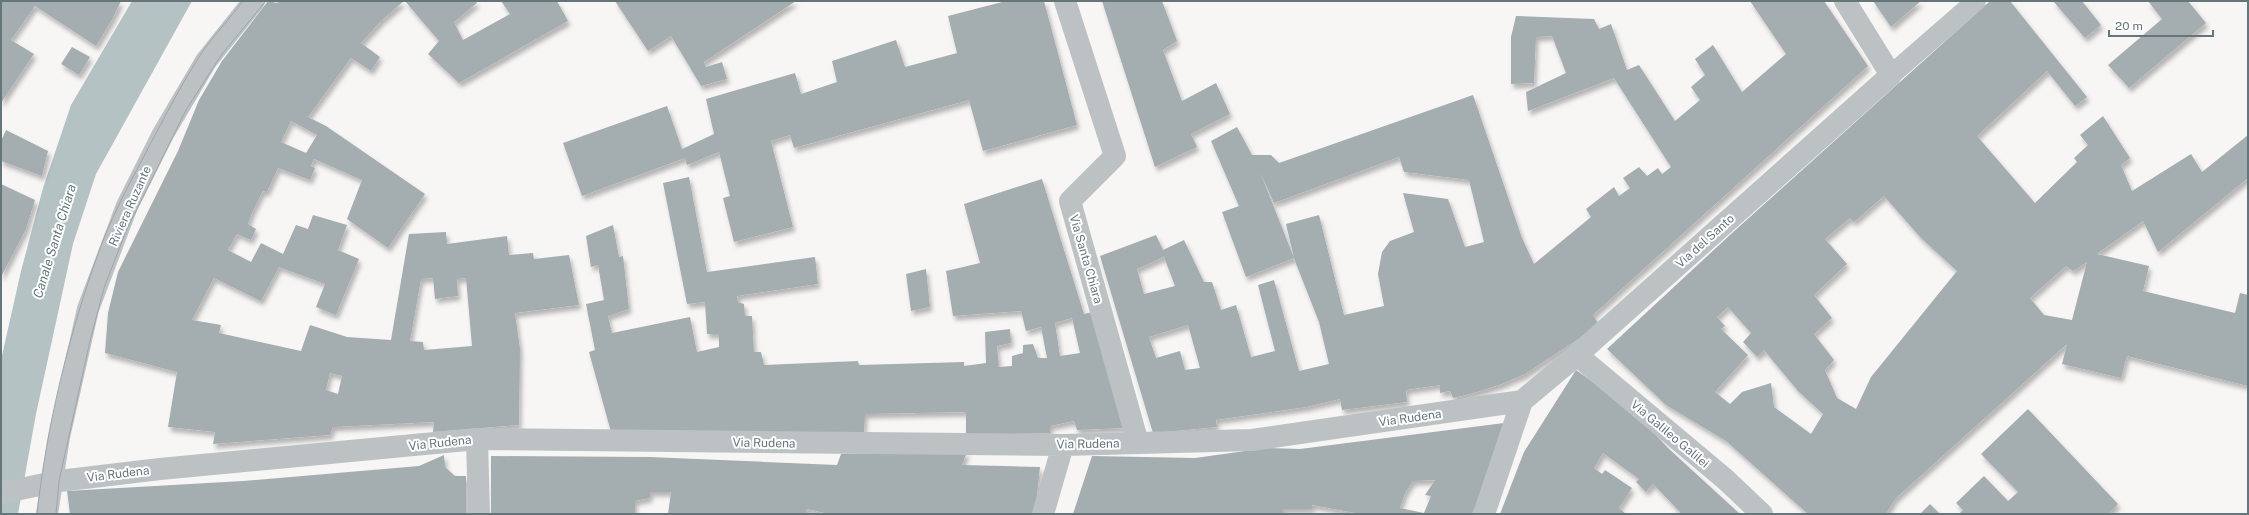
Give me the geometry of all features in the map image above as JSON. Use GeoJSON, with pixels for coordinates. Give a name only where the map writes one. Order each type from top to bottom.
{"type":"FeatureCollection","features":[{"type":"Feature","properties":{"kind":"street","name":"Riviera Ruzante"},"geometry":{"type":"LineString","coordinates":[[47,514],[46,484],[59,437],[88,309],[127,206],[163,134],[206,61],[254,1]]}},
{"type":"Feature","properties":{"kind":"street","name":"Via Santa Chiara"},"geometry":{"type":"LineString","coordinates":[[1065,1],[1114,156],[1070,202],[1138,443]]}},
{"type":"Feature","properties":{"kind":"street"},"geometry":{"type":"LineString","coordinates":[[1845,1],[1891,75]]}},
{"type":"Feature","properties":{"kind":"street","name":"Via del Santo"},"geometry":{"type":"LineString","coordinates":[[1522,401],[1577,355],[1976,1]]}},
{"type":"Feature","properties":{"kind":"street","name":"Via Galileo Galilei"},"geometry":{"type":"LineString","coordinates":[[1577,355],[1725,479],[1762,514]]}},
{"type":"Feature","properties":{"kind":"street","name":"Via Rudena"},"geometry":{"type":"LineString","coordinates":[[4,492],[46,484],[160,469],[477,439],[1063,445],[1252,440],[1522,401]]}},
{"type":"Feature","properties":{"kind":"street"},"geometry":{"type":"LineString","coordinates":[[1484,514],[1522,401]]}},
{"type":"Feature","properties":{"kind":"street"},"geometry":{"type":"LineString","coordinates":[[477,439],[479,514]]}},
{"type":"Feature","properties":{"kind":"street"},"geometry":{"type":"LineString","coordinates":[[1043,514],[1063,445]]}},
{"type":"Feature","properties":{"kind":"water","name":"Canale Santa Chiara"},"geometry":{"type":"Polygon","coordinates":[[[132,1],[192,1],[96,174],[73,244],[36,414],[18,514],[1,514],[1,360],[21,271],[43,188],[71,105],[132,1]]]}},
{"type":"Feature","properties":{"kind":"building"},"geometry":{"type":"Polygon","coordinates":[[[1,1],[121,1],[113,18],[96,46],[35,6],[11,40],[34,54],[1,103],[1,1]]]}},
{"type":"Feature","properties":{"kind":"building"},"geometry":{"type":"Polygon","coordinates":[[[268,1],[277,3],[279,1],[404,1],[382,20],[361,43],[380,57],[371,71],[351,58],[308,117],[326,126],[425,194],[388,248],[347,219],[362,180],[314,159],[311,166],[315,168],[310,180],[278,168],[267,192],[263,191],[252,213],[248,224],[256,229],[251,240],[237,234],[228,250],[251,262],[261,243],[283,254],[296,225],[308,229],[313,215],[347,225],[338,250],[359,259],[336,315],[316,307],[325,284],[279,267],[261,301],[214,278],[192,320],[221,325],[219,333],[301,351],[310,325],[347,337],[391,340],[409,234],[446,232],[447,244],[507,236],[509,255],[533,253],[534,259],[569,255],[579,305],[515,313],[520,349],[519,425],[433,432],[434,422],[333,427],[330,435],[213,444],[215,432],[168,427],[177,372],[105,353],[108,313],[118,272],[178,151],[199,100],[222,61],[268,1]],[[291,121],[281,142],[306,153],[317,135],[291,121]],[[433,278],[421,279],[410,341],[423,342],[424,350],[472,346],[466,278],[457,279],[458,296],[435,299],[433,278]],[[330,373],[326,390],[338,394],[342,376],[330,373]]]}},
{"type":"Feature","properties":{"kind":"building"},"geometry":{"type":"Polygon","coordinates":[[[405,1],[475,1],[477,3],[454,22],[463,40],[510,14],[501,1],[557,1],[568,21],[459,83],[428,54],[439,41],[405,1]]]}},
{"type":"Feature","properties":{"kind":"building"},"geometry":{"type":"Polygon","coordinates":[[[615,1],[796,1],[704,62],[706,67],[722,62],[727,79],[701,86],[671,36],[648,51],[615,1]]]}},
{"type":"Feature","properties":{"kind":"building"},"geometry":{"type":"Polygon","coordinates":[[[1006,1],[1044,1],[1077,125],[983,151],[969,100],[794,148],[790,135],[771,141],[793,227],[734,242],[723,198],[730,196],[719,152],[687,165],[685,158],[582,196],[563,143],[667,106],[682,149],[714,134],[706,99],[795,73],[801,94],[837,82],[832,61],[896,40],[905,67],[957,53],[948,16],[1006,1]]]}},
{"type":"Feature","properties":{"kind":"building"},"geometry":{"type":"Polygon","coordinates":[[[1102,1],[1162,1],[1177,41],[1163,50],[1182,101],[1216,83],[1230,114],[1191,134],[1197,147],[1155,167],[1102,1]]]}},
{"type":"Feature","properties":{"kind":"building"},"geometry":{"type":"Polygon","coordinates":[[[1750,1],[1824,1],[1868,66],[1593,315],[1598,323],[1580,338],[1525,374],[1502,384],[1453,398],[1450,391],[1440,393],[1440,385],[1406,390],[1407,402],[1342,410],[1340,399],[1306,407],[1216,420],[1217,427],[1153,433],[1100,256],[1156,235],[1163,250],[1184,240],[1204,282],[1212,282],[1221,310],[1236,305],[1251,357],[1275,351],[1258,285],[1274,280],[1299,371],[1329,364],[1319,322],[1294,258],[1246,277],[1222,212],[1239,206],[1211,141],[1237,127],[1252,155],[1271,155],[1279,163],[1473,95],[1522,238],[1534,264],[1591,217],[1586,209],[1614,187],[1619,196],[1630,188],[1623,178],[1639,167],[1647,176],[1658,168],[1662,174],[1671,167],[1614,78],[1528,111],[1526,92],[1566,73],[1552,36],[1536,37],[1534,83],[1511,84],[1511,37],[1516,16],[1594,19],[1599,29],[1611,24],[1627,70],[1639,65],[1675,121],[1700,100],[1691,87],[1705,75],[1695,59],[1713,45],[1742,92],[1786,54],[1750,1]],[[1399,157],[1274,203],[1260,172],[1294,258],[1286,224],[1319,215],[1344,315],[1384,306],[1378,274],[1382,252],[1390,241],[1414,232],[1403,193],[1448,199],[1465,247],[1484,242],[1469,180],[1404,172],[1399,157]],[[1164,257],[1137,269],[1144,294],[1175,286],[1164,257]],[[1188,325],[1149,337],[1156,358],[1180,351],[1185,370],[1200,368],[1188,325]]]}},
{"type":"Feature","properties":{"kind":"building"},"geometry":{"type":"Polygon","coordinates":[[[1873,1],[1921,1],[1891,27],[1873,1]]]}},
{"type":"Feature","properties":{"kind":"building"},"geometry":{"type":"Polygon","coordinates":[[[1990,1],[2010,1],[2087,97],[2075,106],[2047,71],[1977,136],[2035,203],[2077,162],[2074,158],[2088,145],[2080,135],[2103,116],[2130,158],[2121,165],[2132,191],[2191,154],[2202,172],[2248,135],[2248,178],[2158,252],[2143,221],[2097,254],[2149,266],[2143,291],[2235,313],[2240,293],[2248,295],[2248,386],[2127,356],[2121,378],[2062,364],[2067,344],[1895,499],[1886,514],[1808,514],[1726,441],[1666,405],[1607,349],[1731,234],[1990,1]],[[1884,196],[1854,222],[1850,218],[1825,239],[1847,264],[1814,295],[1832,318],[1814,334],[1834,360],[1825,370],[1837,398],[1856,409],[1871,377],[1957,271],[1921,238],[1884,196]],[[2087,262],[2073,271],[2066,266],[2030,298],[2044,315],[2072,320],[2087,262]],[[1728,307],[1717,317],[1725,326],[1721,329],[1748,355],[1715,392],[1730,404],[1742,392],[1771,383],[1774,407],[1811,434],[1823,414],[1798,391],[1764,350],[1757,357],[1743,342],[1751,333],[1728,307]]]}},
{"type":"Feature","properties":{"kind":"building"},"geometry":{"type":"Polygon","coordinates":[[[2053,1],[2082,1],[2101,25],[2085,38],[2053,1]]]}},
{"type":"Feature","properties":{"kind":"building"},"geometry":{"type":"Polygon","coordinates":[[[2148,1],[2188,1],[2206,23],[2129,88],[2108,65],[2162,19],[2148,1]]]}},
{"type":"Feature","properties":{"kind":"building"},"geometry":{"type":"Polygon","coordinates":[[[72,47],[90,57],[79,75],[61,64],[72,47]]]}},
{"type":"Feature","properties":{"kind":"building"},"geometry":{"type":"Polygon","coordinates":[[[6,130],[48,151],[42,176],[1,161],[1,141],[6,130]]]}},
{"type":"Feature","properties":{"kind":"building"},"geometry":{"type":"Polygon","coordinates":[[[689,177],[707,272],[815,257],[818,284],[737,296],[738,302],[744,304],[745,316],[752,316],[754,352],[761,352],[764,365],[858,361],[859,365],[964,362],[964,366],[986,363],[985,332],[1010,329],[1011,343],[997,346],[999,367],[1012,366],[1012,356],[1023,353],[1023,345],[1033,344],[1038,358],[1047,358],[1041,327],[1026,331],[1021,311],[953,316],[946,271],[980,263],[964,204],[1042,179],[1084,314],[1092,312],[1125,428],[1077,430],[1074,421],[1050,426],[1050,433],[966,435],[966,412],[865,414],[864,435],[611,432],[589,352],[595,350],[586,304],[604,300],[598,265],[591,267],[586,236],[613,225],[619,257],[623,256],[629,309],[608,316],[612,333],[690,317],[697,352],[719,347],[719,334],[707,334],[705,302],[687,304],[663,183],[689,177]],[[1072,318],[1055,323],[1060,356],[1080,353],[1072,318]]]}},
{"type":"Feature","properties":{"kind":"building"},"geometry":{"type":"Polygon","coordinates":[[[1,184],[35,200],[26,229],[1,277],[1,184]]]}},
{"type":"Feature","properties":{"kind":"building"},"geometry":{"type":"Polygon","coordinates":[[[926,269],[930,307],[911,311],[906,274],[926,269]]]}},
{"type":"Feature","properties":{"kind":"building"},"geometry":{"type":"Polygon","coordinates":[[[1576,370],[1631,409],[1669,449],[1740,514],[1679,514],[1680,512],[1653,484],[1646,492],[1636,482],[1639,479],[1603,453],[1594,468],[1602,474],[1605,470],[1632,488],[1619,508],[1626,514],[1500,514],[1524,452],[1576,370]]]}},
{"type":"Feature","properties":{"kind":"building"},"geometry":{"type":"Polygon","coordinates":[[[2028,409],[2118,504],[2108,514],[1959,514],[1963,510],[1956,503],[1984,476],[2008,501],[2018,492],[1981,454],[2028,409]]]}},
{"type":"Feature","properties":{"kind":"building"},"geometry":{"type":"Polygon","coordinates":[[[1504,423],[1489,477],[1472,514],[1361,514],[1312,505],[1312,509],[1283,509],[1283,514],[1073,514],[1092,456],[1195,458],[1267,448],[1300,449],[1504,423]],[[1435,480],[1413,481],[1405,493],[1400,508],[1424,513],[1431,496],[1425,495],[1435,480]]]}},
{"type":"Feature","properties":{"kind":"building"},"geometry":{"type":"Polygon","coordinates":[[[967,452],[962,465],[1040,467],[1035,514],[829,514],[807,509],[805,514],[668,514],[671,492],[650,492],[650,498],[635,501],[635,514],[491,514],[491,456],[649,457],[837,465],[841,454],[967,452]]]}},
{"type":"Feature","properties":{"kind":"building"},"geometry":{"type":"Polygon","coordinates":[[[444,455],[445,467],[455,476],[466,476],[466,514],[70,514],[67,491],[243,481],[419,466],[444,455]]]}},
{"type":"Feature","properties":{"kind":"building"},"geometry":{"type":"Polygon","coordinates":[[[1930,504],[1940,514],[1920,514],[1930,504]]]}},
{"type":"Feature","properties":{"kind":"tram line"},"geometry":{"type":"LineString","coordinates":[[37,514],[47,445],[61,377],[90,276],[102,243],[126,190],[185,81],[205,48],[243,1]]}},
{"type":"Feature","properties":{"kind":"tram line"},"geometry":{"type":"LineString","coordinates":[[56,514],[59,481],[90,341],[104,288],[126,231],[186,110],[222,54],[266,1]]}}]}
